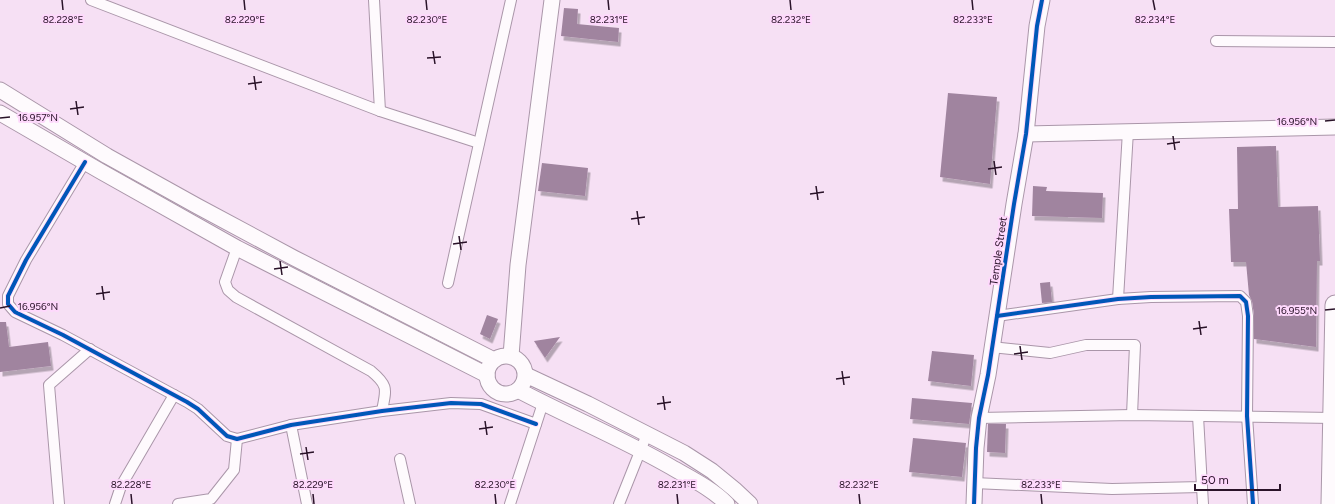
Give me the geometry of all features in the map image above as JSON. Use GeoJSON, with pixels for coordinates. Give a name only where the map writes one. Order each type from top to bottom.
{"type":"FeatureCollection","features":[{"type":"Feature","properties":{"kind":"highway"},"geometry":{"type":"LineString","coordinates":[[1331,504],[1335,305]]}},
{"type":"Feature","properties":{"kind":"street"},"geometry":{"type":"LineString","coordinates":[[91,0],[380,111],[479,143]]}},
{"type":"Feature","properties":{"kind":"street"},"geometry":{"type":"LineString","coordinates":[[374,0],[380,111]]}},
{"type":"Feature","properties":{"kind":"street"},"geometry":{"type":"LineString","coordinates":[[448,283],[511,0]]}},
{"type":"Feature","properties":{"kind":"street"},"geometry":{"type":"LineString","coordinates":[[511,356],[518,265],[552,0]]}},
{"type":"Feature","properties":{"kind":"street","name":"Temple Street"},"geometry":{"type":"LineString","coordinates":[[974,504],[976,448],[980,418],[1026,134],[1037,26],[1042,0]]}},
{"type":"Feature","properties":{"kind":"street"},"geometry":{"type":"LineString","coordinates":[[1216,41],[1335,42]]}},
{"type":"Feature","properties":{"kind":"street"},"geometry":{"type":"LineString","coordinates":[[0,90],[108,156],[197,206],[294,258],[494,360]]}},
{"type":"Feature","properties":{"kind":"street"},"geometry":{"type":"LineString","coordinates":[[0,113],[237,248],[487,375]]}},
{"type":"Feature","properties":{"kind":"street"},"geometry":{"type":"LineString","coordinates":[[0,123],[18,124]]}},
{"type":"Feature","properties":{"kind":"street"},"geometry":{"type":"LineString","coordinates":[[1026,134],[1335,127]]}},
{"type":"Feature","properties":{"kind":"street"},"geometry":{"type":"LineString","coordinates":[[1118,299],[1128,131]]}},
{"type":"Feature","properties":{"kind":"street"},"geometry":{"type":"LineString","coordinates":[[100,171],[108,156]]}},
{"type":"Feature","properties":{"kind":"street"},"geometry":{"type":"LineString","coordinates":[[85,162],[26,260],[8,296],[8,304],[15,312],[90,349],[198,409],[226,436],[237,439],[291,425],[382,411],[451,403],[481,404],[536,424]]}},
{"type":"Feature","properties":{"kind":"street"},"geometry":{"type":"LineString","coordinates":[[237,248],[225,282],[228,290],[236,298],[371,371],[382,380],[386,391],[382,411]]}},
{"type":"Feature","properties":{"kind":"street"},"geometry":{"type":"LineString","coordinates":[[997,316],[1118,299],[1240,296],[1246,302],[1248,316],[1247,416],[1253,504]]}},
{"type":"Feature","properties":{"kind":"street"},"geometry":{"type":"LineString","coordinates":[[992,346],[1050,353],[1086,345],[1135,346],[1132,415]]}},
{"type":"Feature","properties":{"kind":"street"},"geometry":{"type":"LineString","coordinates":[[59,504],[49,385],[90,349]]}},
{"type":"Feature","properties":{"kind":"street"},"geometry":{"type":"LineString","coordinates":[[502,356],[511,356],[519,360],[524,367],[526,375],[524,383],[518,390],[511,394],[502,394],[494,390],[489,383],[487,375],[489,367],[494,360],[502,356]]}},
{"type":"Feature","properties":{"kind":"street"},"geometry":{"type":"LineString","coordinates":[[526,375],[684,453],[712,471],[750,504]]}},
{"type":"Feature","properties":{"kind":"street"},"geometry":{"type":"LineString","coordinates":[[518,390],[642,450],[694,480],[720,497],[726,504]]}},
{"type":"Feature","properties":{"kind":"street"},"geometry":{"type":"LineString","coordinates":[[116,504],[121,486],[174,395]]}},
{"type":"Feature","properties":{"kind":"street"},"geometry":{"type":"LineString","coordinates":[[510,504],[543,403]]}},
{"type":"Feature","properties":{"kind":"street"},"geometry":{"type":"LineString","coordinates":[[980,418],[1132,415],[1332,418]]}},
{"type":"Feature","properties":{"kind":"street"},"geometry":{"type":"LineString","coordinates":[[1198,416],[1203,504]]}},
{"type":"Feature","properties":{"kind":"street"},"geometry":{"type":"LineString","coordinates":[[291,425],[307,504]]}},
{"type":"Feature","properties":{"kind":"street"},"geometry":{"type":"LineString","coordinates":[[620,504],[647,434]]}},
{"type":"Feature","properties":{"kind":"street"},"geometry":{"type":"LineString","coordinates":[[178,504],[211,499],[234,470],[237,439]]}},
{"type":"Feature","properties":{"kind":"street"},"geometry":{"type":"LineString","coordinates":[[400,459],[410,504]]}},
{"type":"Feature","properties":{"kind":"street"},"geometry":{"type":"LineString","coordinates":[[974,483],[1112,489],[1202,487]]}},
{"type":"Feature","properties":{"kind":"building"},"geometry":{"type":"Polygon","coordinates":[[[564,8],[578,9],[577,24],[619,28],[618,42],[561,36],[564,8]]]}},
{"type":"Feature","properties":{"kind":"building"},"geometry":{"type":"Polygon","coordinates":[[[948,93],[997,97],[990,184],[940,177],[948,93]]]}},
{"type":"Feature","properties":{"kind":"building"},"geometry":{"type":"Polygon","coordinates":[[[1276,146],[1278,207],[1318,206],[1320,261],[1317,261],[1316,347],[1254,339],[1254,315],[1252,301],[1249,295],[1246,262],[1231,262],[1229,209],[1238,209],[1237,147],[1276,146]]]}},
{"type":"Feature","properties":{"kind":"building"},"geometry":{"type":"Polygon","coordinates":[[[542,163],[588,168],[585,196],[538,191],[542,163]]]}},
{"type":"Feature","properties":{"kind":"building"},"geometry":{"type":"Polygon","coordinates":[[[1033,186],[1047,187],[1046,191],[1103,193],[1102,218],[1032,216],[1033,186]]]}},
{"type":"Feature","properties":{"kind":"building"},"geometry":{"type":"Polygon","coordinates":[[[1050,282],[1052,302],[1042,303],[1040,283],[1050,282]]]}},
{"type":"Feature","properties":{"kind":"building"},"geometry":{"type":"Polygon","coordinates":[[[487,315],[498,319],[490,339],[480,334],[487,315]]]}},
{"type":"Feature","properties":{"kind":"building"},"geometry":{"type":"Polygon","coordinates":[[[0,322],[6,322],[9,347],[48,342],[51,366],[0,372],[0,322]]]}},
{"type":"Feature","properties":{"kind":"building"},"geometry":{"type":"Polygon","coordinates":[[[560,337],[545,358],[534,341],[560,337]]]}},
{"type":"Feature","properties":{"kind":"building"},"geometry":{"type":"Polygon","coordinates":[[[932,351],[974,355],[971,386],[928,381],[932,351]]]}},
{"type":"Feature","properties":{"kind":"building"},"geometry":{"type":"Polygon","coordinates":[[[912,398],[972,403],[969,424],[910,419],[912,398]]]}},
{"type":"Feature","properties":{"kind":"building"},"geometry":{"type":"Polygon","coordinates":[[[988,424],[1006,424],[1005,453],[987,452],[988,424]]]}},
{"type":"Feature","properties":{"kind":"building"},"geometry":{"type":"Polygon","coordinates":[[[913,438],[966,443],[962,477],[909,472],[913,438]]]}},
{"type":"Feature","properties":{"kind":"cycle path"},"geometry":{"type":"LineString","coordinates":[[974,504],[976,448],[979,418],[988,375],[1026,134],[1037,26],[1042,0]]}},
{"type":"Feature","properties":{"kind":"cycle path"},"geometry":{"type":"LineString","coordinates":[[85,162],[26,260],[8,296],[8,304],[15,312],[63,335],[187,402],[198,409],[227,436],[237,439],[291,425],[382,411],[451,403],[481,404],[536,424]]}},
{"type":"Feature","properties":{"kind":"cycle path"},"geometry":{"type":"LineString","coordinates":[[997,316],[1118,299],[1240,296],[1246,302],[1248,316],[1247,416],[1253,504]]}}]}
